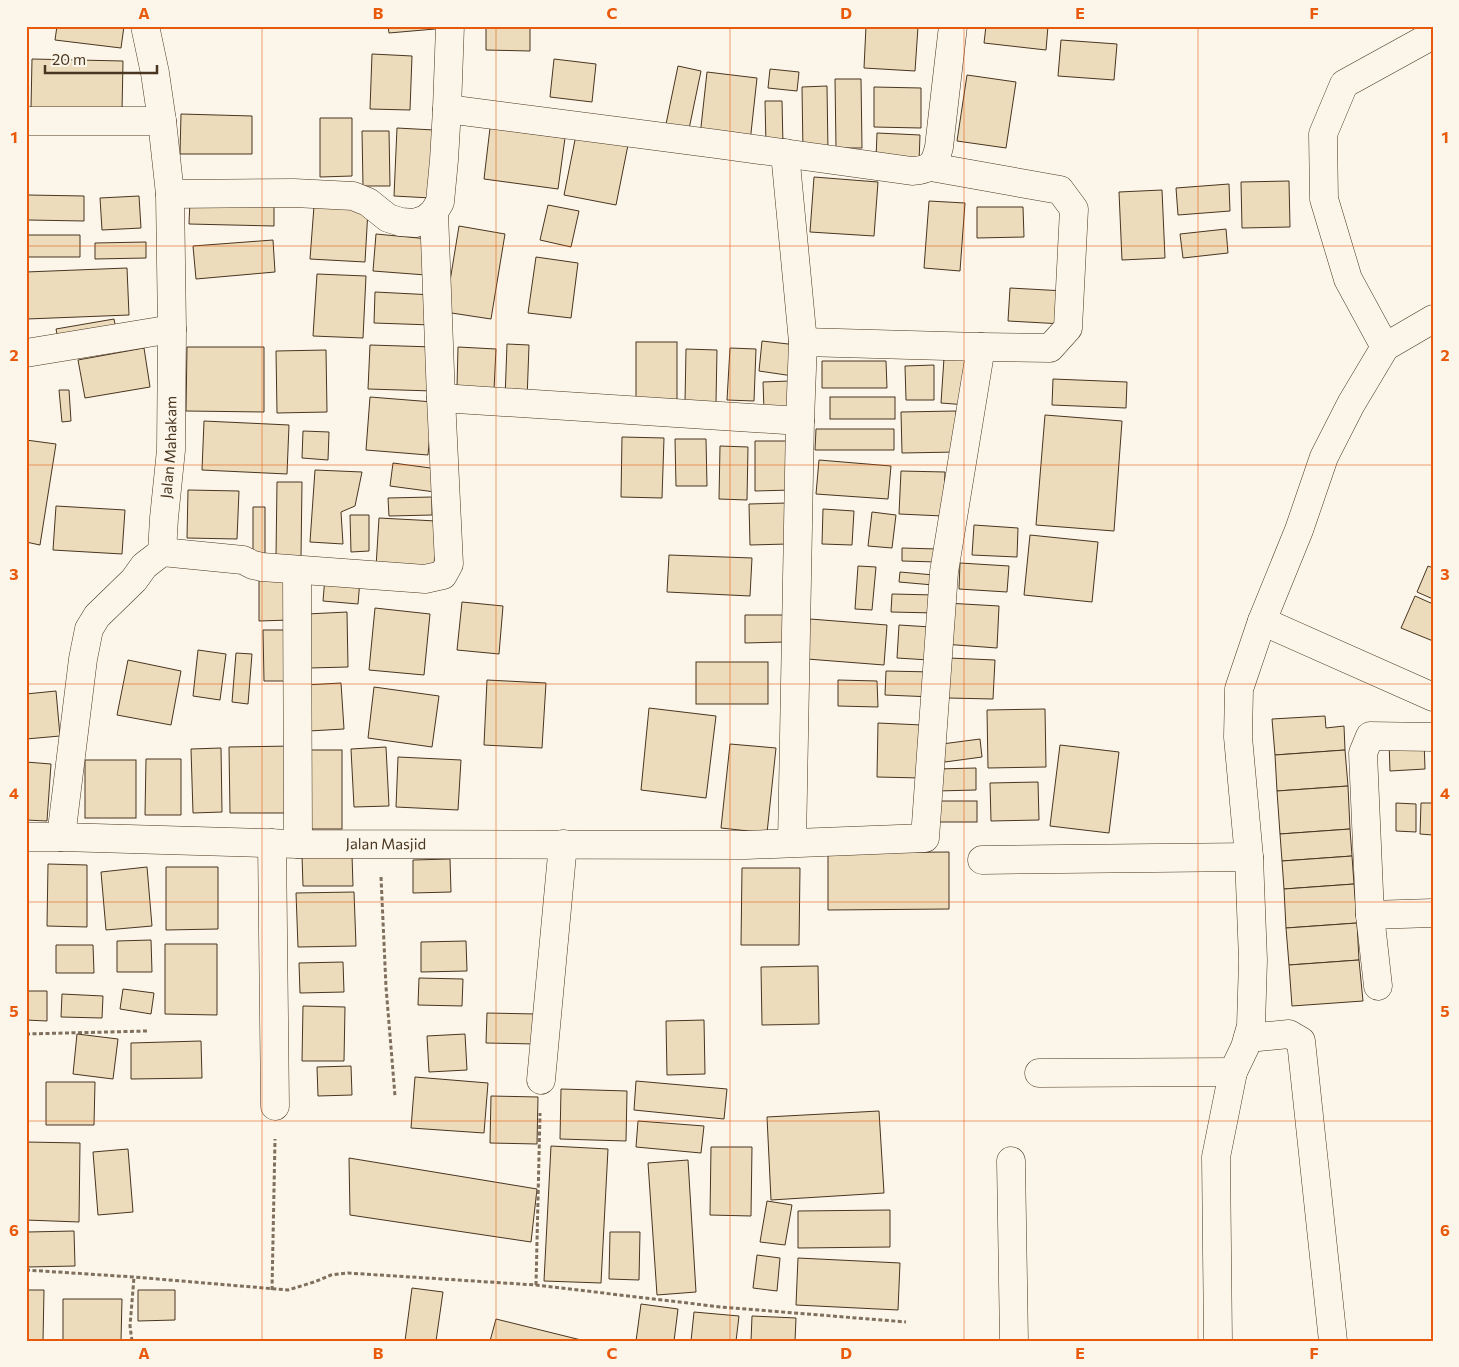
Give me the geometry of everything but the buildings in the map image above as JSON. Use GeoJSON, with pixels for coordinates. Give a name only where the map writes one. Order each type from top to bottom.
{"type":"FeatureCollection","features":[{"type":"Feature","properties":{"kind":"street","name":"Jalan Mahakam"},"geometry":{"type":"LineString","coordinates":[[145,26],[155,73],[170,194],[171,450],[162,552]]}},
{"type":"Feature","properties":{"kind":"street"},"geometry":{"type":"LineString","coordinates":[[170,194],[294,193],[353,196],[368,202],[388,218],[414,223],[426,219],[434,212],[440,202],[447,109],[450,26]]}},
{"type":"Feature","properties":{"kind":"street"},"geometry":{"type":"LineString","coordinates":[[447,109],[912,171],[922,170],[931,166],[937,158],[953,26]]}},
{"type":"Feature","properties":{"kind":"street"},"geometry":{"type":"LineString","coordinates":[[1385,347],[1348,279],[1324,199],[1323,134],[1344,84],[1433,35]]}},
{"type":"Feature","properties":{"kind":"street"},"geometry":{"type":"LineString","coordinates":[[26,121],[162,121]]}},
{"type":"Feature","properties":{"kind":"street"},"geometry":{"type":"LineString","coordinates":[[785,153],[804,342],[800,421],[792,842]]}},
{"type":"Feature","properties":{"kind":"street"},"geometry":{"type":"LineString","coordinates":[[804,342],[1050,348],[1068,328],[1074,209],[1060,190],[931,166]]}},
{"type":"Feature","properties":{"kind":"street"},"geometry":{"type":"LineString","coordinates":[[61,837],[83,659],[89,629],[97,616],[134,580],[144,566],[162,552],[243,560],[262,567],[297,570],[425,579],[443,575],[449,564],[440,398],[434,212]]}},
{"type":"Feature","properties":{"kind":"street"},"geometry":{"type":"LineString","coordinates":[[1218,1341],[1216,1157],[1234,1072],[1246,1048],[1251,1026],[1253,960],[1249,858],[1238,737],[1239,689],[1262,621],[1324,457],[1351,404],[1385,347],[1433,319]]}},
{"type":"Feature","properties":{"kind":"street"},"geometry":{"type":"LineString","coordinates":[[26,353],[172,329]]}},
{"type":"Feature","properties":{"kind":"street","name":"Jalan Masjid"},"geometry":{"type":"LineString","coordinates":[[26,838],[61,837],[285,844],[746,844],[925,838],[944,572],[981,347]]}},
{"type":"Feature","properties":{"kind":"street"},"geometry":{"type":"LineString","coordinates":[[440,398],[800,421]]}},
{"type":"Feature","properties":{"kind":"street"},"geometry":{"type":"LineString","coordinates":[[275,1106],[297,570]]}},
{"type":"Feature","properties":{"kind":"street"},"geometry":{"type":"LineString","coordinates":[[1262,621],[1433,697]]}},
{"type":"Feature","properties":{"kind":"street"},"geometry":{"type":"LineString","coordinates":[[1378,986],[1370,915],[1363,753],[1370,736],[1433,736]]}},
{"type":"Feature","properties":{"kind":"street"},"geometry":{"type":"LineString","coordinates":[[541,1080],[563,844]]}},
{"type":"Feature","properties":{"kind":"street"},"geometry":{"type":"LineString","coordinates":[[982,860],[1249,858]]}},
{"type":"Feature","properties":{"kind":"street"},"geometry":{"type":"LineString","coordinates":[[1370,915],[1433,913]]}},
{"type":"Feature","properties":{"kind":"street"},"geometry":{"type":"LineString","coordinates":[[1248,1038],[1289,1034],[1301,1041],[1333,1341]]}},
{"type":"Feature","properties":{"kind":"street"},"geometry":{"type":"LineString","coordinates":[[1038,1073],[1234,1072]]}},
{"type":"Feature","properties":{"kind":"street"},"geometry":{"type":"LineString","coordinates":[[1011,1161],[1014,1341]]}},
{"type":"Feature","properties":{"kind":"path"},"geometry":{"type":"LineString","coordinates":[[379,844],[382,928],[395,1096]]}},
{"type":"Feature","properties":{"kind":"path"},"geometry":{"type":"LineString","coordinates":[[26,1034],[147,1031]]}},
{"type":"Feature","properties":{"kind":"path"},"geometry":{"type":"LineString","coordinates":[[536,1284],[541,1080]]}},
{"type":"Feature","properties":{"kind":"path"},"geometry":{"type":"LineString","coordinates":[[272,1290],[275,1106]]}},
{"type":"Feature","properties":{"kind":"path"},"geometry":{"type":"LineString","coordinates":[[26,1270],[134,1277],[272,1290],[295,1289],[331,1275],[348,1273],[536,1284],[721,1307],[906,1322]]}},
{"type":"Feature","properties":{"kind":"path"},"geometry":{"type":"LineString","coordinates":[[132,1341],[130,1326],[134,1277]]}}]}
